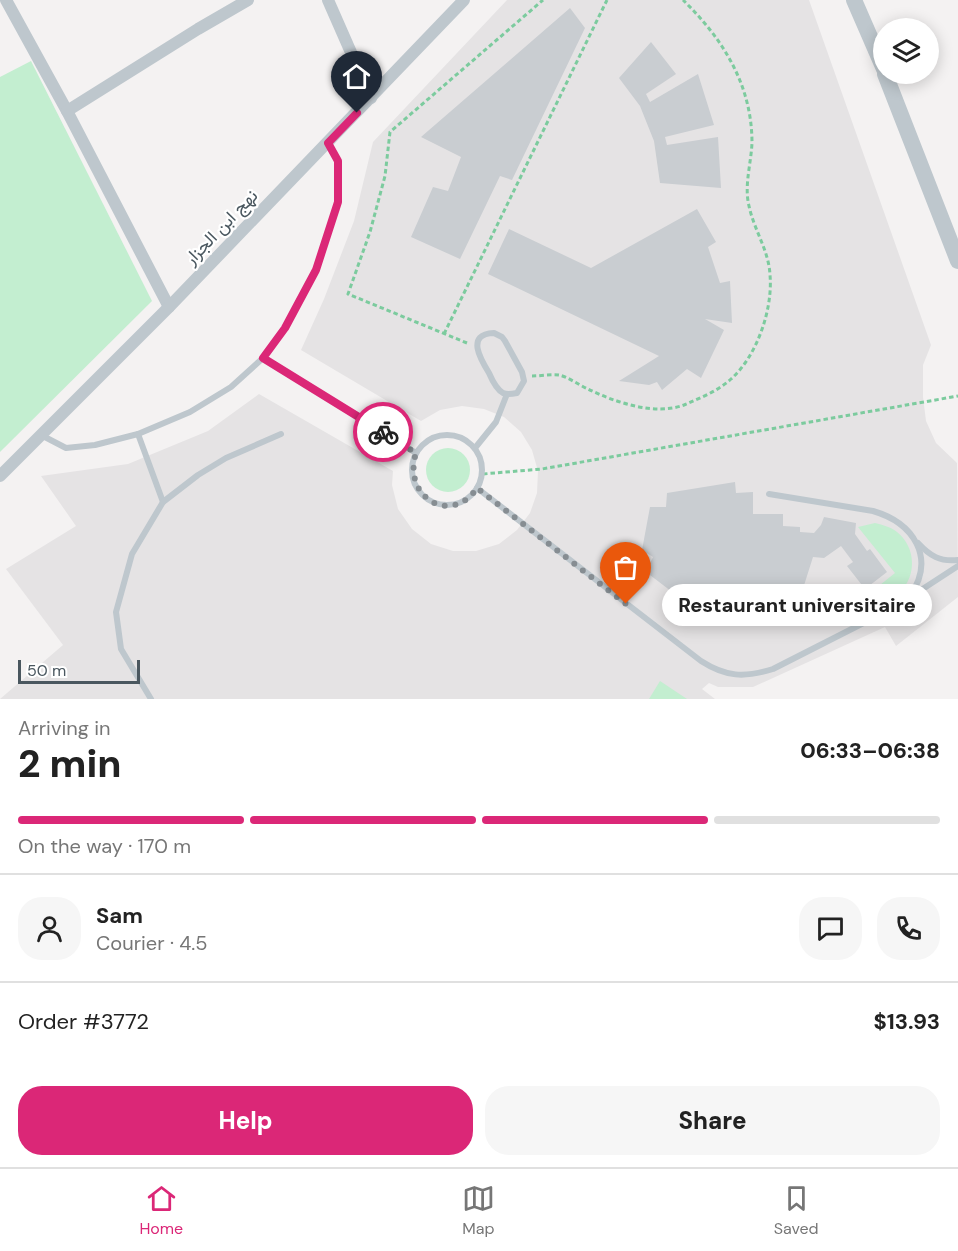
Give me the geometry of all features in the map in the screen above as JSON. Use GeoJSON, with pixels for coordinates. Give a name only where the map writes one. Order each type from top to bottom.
{"type":"FeatureCollection","features":[{"type":"Feature","properties":{"kind":"street"},"geometry":{"type":"LineString","coordinates":[[6,0],[67,111],[169,307]]}},
{"type":"Feature","properties":{"kind":"street"},"geometry":{"type":"LineString","coordinates":[[67,111],[248,0]]}},
{"type":"Feature","properties":{"kind":"street"},"geometry":{"type":"LineString","coordinates":[[328,0],[371,98]]}},
{"type":"Feature","properties":{"kind":"street","name":"نهج ابن الجزار"},"geometry":{"type":"LineString","coordinates":[[0,476],[169,307],[464,0]]}},
{"type":"Feature","properties":{"kind":"street"},"geometry":{"type":"LineString","coordinates":[[858,1],[873,40]]}},
{"type":"Feature","properties":{"kind":"street"},"geometry":{"type":"LineString","coordinates":[[889,84],[958,261]]}},
{"type":"Feature","properties":{"kind":"lane"},"geometry":{"type":"LineString","coordinates":[[41,435],[66,448],[95,445],[138,434],[190,412],[231,387],[263,358],[285,328],[316,270],[338,202],[338,161],[328,143]]}},
{"type":"Feature","properties":{"kind":"lane"},"geometry":{"type":"LineString","coordinates":[[498,334],[505,341],[524,377],[520,390],[507,394],[496,387],[479,355],[478,342],[485,335],[498,334]]}},
{"type":"Feature","properties":{"kind":"lane"},"geometry":{"type":"LineString","coordinates":[[263,358],[416,453]]}},
{"type":"Feature","properties":{"kind":"lane"},"geometry":{"type":"LineString","coordinates":[[475,448],[496,422],[507,394]]}},
{"type":"Feature","properties":{"kind":"lane"},"geometry":{"type":"LineString","coordinates":[[138,434],[163,502]]}},
{"type":"Feature","properties":{"kind":"lane"},"geometry":{"type":"LineString","coordinates":[[151,699],[121,649],[116,612],[132,554],[163,502],[198,475],[226,458],[281,434]]}},
{"type":"Feature","properties":{"kind":"lane"},"geometry":{"type":"LineString","coordinates":[[446,434],[458,436],[475,448],[482,462],[483,474],[477,488],[464,501],[453,505],[442,505],[422,495],[416,486],[413,464],[416,453],[424,443],[446,434]]}},
{"type":"Feature","properties":{"kind":"lane"},"geometry":{"type":"LineString","coordinates":[[477,488],[701,662],[717,671],[735,675],[755,674],[772,669],[895,607],[958,566]]}},
{"type":"Feature","properties":{"kind":"lane"},"geometry":{"type":"LineString","coordinates":[[769,494],[888,516],[904,526],[927,553],[938,559],[958,560]]}},
{"type":"Feature","properties":{"kind":"lane"},"geometry":{"type":"LineString","coordinates":[[895,607],[908,598],[920,577],[921,553],[914,538]]}},
{"type":"Feature","properties":{"kind":"path"},"geometry":{"type":"LineString","coordinates":[[477,348],[348,294],[370,232],[386,176],[390,132],[543,0]]}},
{"type":"Feature","properties":{"kind":"path"},"geometry":{"type":"LineString","coordinates":[[444,334],[608,0]]}},
{"type":"Feature","properties":{"kind":"path"},"geometry":{"type":"LineString","coordinates":[[524,377],[559,375],[626,405],[653,408],[681,406],[711,393],[732,378],[748,357],[761,332],[769,307],[770,274],[763,244],[748,205],[752,142],[747,101],[738,71],[718,39],[683,0]]}},
{"type":"Feature","properties":{"kind":"path"},"geometry":{"type":"LineString","coordinates":[[483,474],[542,469],[958,396]]}},
{"type":"Feature","properties":{"kind":"shaded area"},"geometry":{"type":"Polygon","coordinates":[[[507,0],[809,0],[931,345],[923,365],[923,397],[926,421],[936,443],[957,463],[958,597],[896,646],[885,627],[753,687],[718,687],[709,683],[702,689],[715,699],[0,699],[63,645],[6,569],[76,526],[41,476],[128,464],[208,431],[259,394],[393,471],[392,485],[398,509],[412,529],[431,544],[453,551],[476,551],[499,544],[517,530],[530,513],[537,493],[538,471],[532,450],[521,432],[504,417],[484,409],[462,406],[440,410],[421,421],[301,350],[324,299],[354,221],[373,142],[507,0]]]}},
{"type":"Feature","properties":{"kind":"green space"},"geometry":{"type":"Polygon","coordinates":[[[31,61],[152,301],[0,452],[0,77],[31,61]]]}},
{"type":"Feature","properties":{"kind":"green space"},"geometry":{"type":"Polygon","coordinates":[[[448,448],[456,449],[464,454],[469,462],[469,478],[464,486],[456,491],[448,492],[440,491],[432,486],[427,478],[426,470],[427,462],[432,454],[440,449],[448,448]]]}},
{"type":"Feature","properties":{"kind":"green space"},"geometry":{"type":"Polygon","coordinates":[[[875,523],[892,529],[903,538],[911,553],[912,562],[912,570],[906,585],[895,596],[880,605],[870,593],[895,573],[858,527],[875,523]]]}},
{"type":"Feature","properties":{"kind":"green space"},"geometry":{"type":"Polygon","coordinates":[[[660,681],[687,699],[649,699],[660,681]]]}},
{"type":"Feature","properties":{"kind":"building"},"geometry":{"type":"Polygon","coordinates":[[[570,8],[585,28],[512,180],[500,176],[460,259],[411,237],[433,187],[448,191],[461,157],[421,137],[570,8]]]}},
{"type":"Feature","properties":{"kind":"building"},"geometry":{"type":"Polygon","coordinates":[[[651,42],[676,74],[646,94],[650,102],[698,74],[714,125],[665,137],[667,145],[718,137],[721,188],[660,183],[654,141],[640,106],[619,78],[651,42]]]}},
{"type":"Feature","properties":{"kind":"building"},"geometry":{"type":"Polygon","coordinates":[[[697,209],[716,242],[708,247],[720,283],[730,281],[732,323],[705,319],[724,330],[701,378],[687,369],[662,390],[657,382],[649,385],[619,381],[659,356],[488,274],[509,229],[591,268],[697,209]]]}},
{"type":"Feature","properties":{"kind":"building"},"geometry":{"type":"Polygon","coordinates":[[[735,482],[736,493],[753,492],[753,514],[783,514],[783,526],[800,527],[800,532],[814,533],[824,517],[856,523],[855,534],[867,551],[870,549],[887,572],[865,589],[847,566],[853,562],[841,546],[824,558],[813,557],[800,598],[789,620],[733,594],[721,614],[707,605],[701,614],[646,572],[653,557],[642,550],[650,507],[666,507],[667,493],[735,482]]]}},
{"type":"Feature","properties":{"kind":"way so far"},"geometry":{"type":"LineString","coordinates":[[383,432],[416,453],[413,475],[422,495],[442,505],[453,505],[464,501],[477,488],[626,604]]}},
{"type":"Feature","properties":{"kind":"place","name":"Restaurant universitaire"},"geometry":{"type":"Point","coordinates":[626,604]}},
{"type":"Feature","properties":{"kind":"route"},"geometry":{"type":"LineString","coordinates":[[357,113],[328,143],[338,161],[338,202],[316,270],[285,328],[263,358],[383,432]]}}]}
